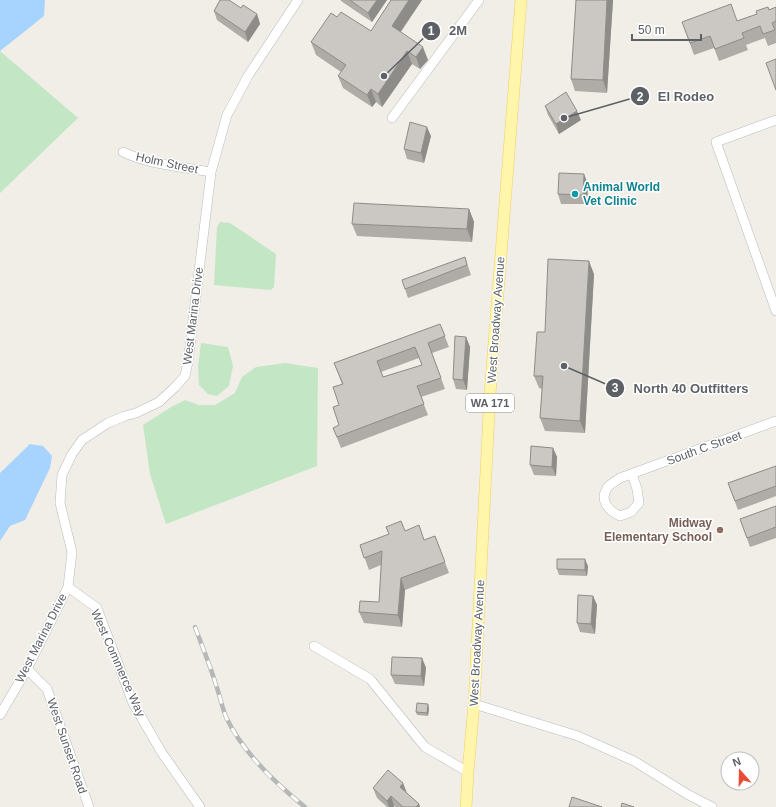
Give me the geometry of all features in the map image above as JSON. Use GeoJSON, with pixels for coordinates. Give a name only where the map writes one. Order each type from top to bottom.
{"type":"FeatureCollection","features":[{"type":"Feature","properties":{"kind":"main road","name":"West Broadway Avenue"},"geometry":{"type":"LineString","coordinates":[[466,807],[474,704],[490,394],[521,0]]}},
{"type":"Feature","properties":{"kind":"street","name":"West Marina Drive"},"geometry":{"type":"LineString","coordinates":[[0,715],[27,669],[68,587],[72,552],[60,503],[62,475],[72,454],[82,440],[108,423],[136,413],[159,402],[185,376],[188,362],[211,172],[227,115],[248,76],[298,0]]}},
{"type":"Feature","properties":{"kind":"street"},"geometry":{"type":"LineString","coordinates":[[392,118],[479,0]]}},
{"type":"Feature","properties":{"kind":"street"},"geometry":{"type":"LineString","coordinates":[[776,120],[716,142],[776,312]]}},
{"type":"Feature","properties":{"kind":"street","name":"Holm Street"},"geometry":{"type":"LineString","coordinates":[[123,152],[132,156],[160,163],[211,172]]}},
{"type":"Feature","properties":{"kind":"street","name":"South C Street"},"geometry":{"type":"LineString","coordinates":[[632,474],[637,489],[639,503],[631,512],[620,516],[612,512],[606,505],[604,495],[608,487],[620,478],[776,421]]}},
{"type":"Feature","properties":{"kind":"street","name":"West Commerce Way"},"geometry":{"type":"LineString","coordinates":[[68,587],[97,608],[133,703],[162,753],[200,807]]}},
{"type":"Feature","properties":{"kind":"street"},"geometry":{"type":"LineString","coordinates":[[314,646],[370,679],[425,747],[468,772]]}},
{"type":"Feature","properties":{"kind":"street","name":"West Sunset Road"},"geometry":{"type":"LineString","coordinates":[[27,669],[47,689],[89,807]]}},
{"type":"Feature","properties":{"kind":"street"},"geometry":{"type":"LineString","coordinates":[[474,704],[578,736],[634,761],[687,794],[712,807]]}},
{"type":"Feature","properties":{"kind":"green space"},"geometry":{"type":"Polygon","coordinates":[[[0,51],[78,118],[0,193],[0,51]]]}},
{"type":"Feature","properties":{"kind":"green space"},"geometry":{"type":"Polygon","coordinates":[[[220,222],[230,223],[276,254],[274,287],[271,290],[214,285],[217,227],[220,222]]]}},
{"type":"Feature","properties":{"kind":"green space"},"geometry":{"type":"Polygon","coordinates":[[[201,343],[228,347],[233,366],[229,386],[217,396],[208,394],[199,385],[198,367],[201,343]]]}},
{"type":"Feature","properties":{"kind":"green space"},"geometry":{"type":"Polygon","coordinates":[[[285,363],[318,368],[317,466],[166,524],[150,474],[143,425],[185,400],[199,405],[215,405],[235,393],[242,377],[256,367],[285,363]]]}},
{"type":"Feature","properties":{"kind":"water"},"geometry":{"type":"Polygon","coordinates":[[[0,0],[45,0],[44,16],[0,51],[0,0]]]}},
{"type":"Feature","properties":{"kind":"water"},"geometry":{"type":"Polygon","coordinates":[[[30,444],[43,446],[52,456],[50,468],[25,520],[10,526],[0,541],[0,473],[30,444]]]}},
{"type":"Feature","properties":{"kind":"building"},"geometry":{"type":"Polygon","coordinates":[[[220,0],[229,0],[241,8],[243,5],[257,14],[245,32],[214,11],[220,0]]]}},
{"type":"Feature","properties":{"kind":"building"},"geometry":{"type":"Polygon","coordinates":[[[350,0],[377,0],[368,13],[350,0]]]}},
{"type":"Feature","properties":{"kind":"building"},"geometry":{"type":"Polygon","coordinates":[[[391,0],[409,0],[392,26],[423,47],[416,57],[407,51],[378,94],[371,89],[367,95],[338,76],[346,65],[311,42],[331,13],[337,17],[341,12],[371,31],[391,0]]]}},
{"type":"Feature","properties":{"kind":"building"},"geometry":{"type":"Polygon","coordinates":[[[576,0],[607,0],[603,80],[571,79],[576,0]]]}},
{"type":"Feature","properties":{"kind":"building"},"geometry":{"type":"Polygon","coordinates":[[[731,4],[737,21],[757,14],[756,11],[768,7],[769,10],[776,7],[776,21],[772,23],[775,30],[763,34],[760,26],[742,33],[744,38],[715,49],[710,36],[690,43],[682,22],[731,4]]]}},
{"type":"Feature","properties":{"kind":"building"},"geometry":{"type":"Polygon","coordinates":[[[776,59],[776,90],[766,63],[776,59]]]}},
{"type":"Feature","properties":{"kind":"building"},"geometry":{"type":"Polygon","coordinates":[[[566,92],[577,111],[556,124],[545,106],[566,92]]]}},
{"type":"Feature","properties":{"kind":"building"},"geometry":{"type":"Polygon","coordinates":[[[410,122],[427,127],[421,153],[404,149],[410,122]]]}},
{"type":"Feature","properties":{"kind":"building"},"geometry":{"type":"Polygon","coordinates":[[[559,173],[584,174],[583,195],[558,194],[559,173]]]}},
{"type":"Feature","properties":{"kind":"building"},"geometry":{"type":"Polygon","coordinates":[[[354,203],[469,209],[467,229],[352,224],[354,203]]]}},
{"type":"Feature","properties":{"kind":"building"},"geometry":{"type":"Polygon","coordinates":[[[465,257],[467,265],[405,289],[402,280],[465,257]]]}},
{"type":"Feature","properties":{"kind":"building"},"geometry":{"type":"Polygon","coordinates":[[[548,259],[589,261],[580,421],[540,418],[543,376],[534,376],[537,332],[545,332],[548,259]]]}},
{"type":"Feature","properties":{"kind":"building"},"geometry":{"type":"Polygon","coordinates":[[[440,324],[445,336],[428,343],[441,378],[417,386],[424,404],[337,437],[333,428],[339,425],[333,407],[339,405],[333,387],[343,384],[334,363],[440,324]],[[415,347],[377,361],[383,377],[422,365],[415,347]]]}},
{"type":"Feature","properties":{"kind":"building"},"geometry":{"type":"Polygon","coordinates":[[[455,336],[466,337],[463,380],[453,379],[455,336]]]}},
{"type":"Feature","properties":{"kind":"building"},"geometry":{"type":"Polygon","coordinates":[[[531,446],[553,448],[552,467],[530,465],[531,446]]]}},
{"type":"Feature","properties":{"kind":"building"},"geometry":{"type":"Polygon","coordinates":[[[776,466],[776,486],[735,501],[728,483],[776,466]]]}},
{"type":"Feature","properties":{"kind":"building"},"geometry":{"type":"Polygon","coordinates":[[[776,506],[776,527],[747,538],[740,519],[776,506]]]}},
{"type":"Feature","properties":{"kind":"building"},"geometry":{"type":"Polygon","coordinates":[[[401,521],[405,531],[419,525],[424,540],[435,536],[445,562],[401,578],[398,615],[359,612],[360,601],[379,602],[382,551],[364,558],[360,545],[389,534],[386,527],[401,521]]]}},
{"type":"Feature","properties":{"kind":"building"},"geometry":{"type":"Polygon","coordinates":[[[557,559],[585,559],[585,570],[557,569],[557,559]]]}},
{"type":"Feature","properties":{"kind":"building"},"geometry":{"type":"Polygon","coordinates":[[[578,595],[593,596],[591,624],[577,623],[578,595]]]}},
{"type":"Feature","properties":{"kind":"building"},"geometry":{"type":"Polygon","coordinates":[[[392,657],[422,658],[421,676],[391,675],[392,657]]]}},
{"type":"Feature","properties":{"kind":"building"},"geometry":{"type":"Polygon","coordinates":[[[417,703],[428,704],[427,713],[416,712],[417,703]]]}},
{"type":"Feature","properties":{"kind":"building"},"geometry":{"type":"Polygon","coordinates":[[[388,770],[403,783],[400,787],[419,804],[416,807],[403,807],[391,796],[387,801],[373,788],[388,770]]]}},
{"type":"Feature","properties":{"kind":"building"},"geometry":{"type":"Polygon","coordinates":[[[572,797],[602,807],[569,807],[572,797]]]}},
{"type":"Feature","properties":{"kind":"building"},"geometry":{"type":"Polygon","coordinates":[[[622,803],[634,807],[621,807],[622,803]]]}},
{"type":"Feature","properties":{"kind":"railway"},"geometry":{"type":"LineString","coordinates":[[195,627],[226,717],[233,730],[241,743],[271,777],[305,807]]}},
{"type":"Feature","properties":{"kind":"place","name":"2M"},"geometry":{"type":"Point","coordinates":[384,76]}},
{"type":"Feature","properties":{"kind":"place","name":"El Rodeo"},"geometry":{"type":"Point","coordinates":[564,118]}},
{"type":"Feature","properties":{"kind":"place","name":"Animal World Vet Clinic"},"geometry":{"type":"Point","coordinates":[575,194]}},
{"type":"Feature","properties":{"kind":"place","name":"North 40 Outfitters"},"geometry":{"type":"Point","coordinates":[564,366]}},
{"type":"Feature","properties":{"kind":"place","name":"Midway Elementary School"},"geometry":{"type":"Point","coordinates":[720,530]}}]}
